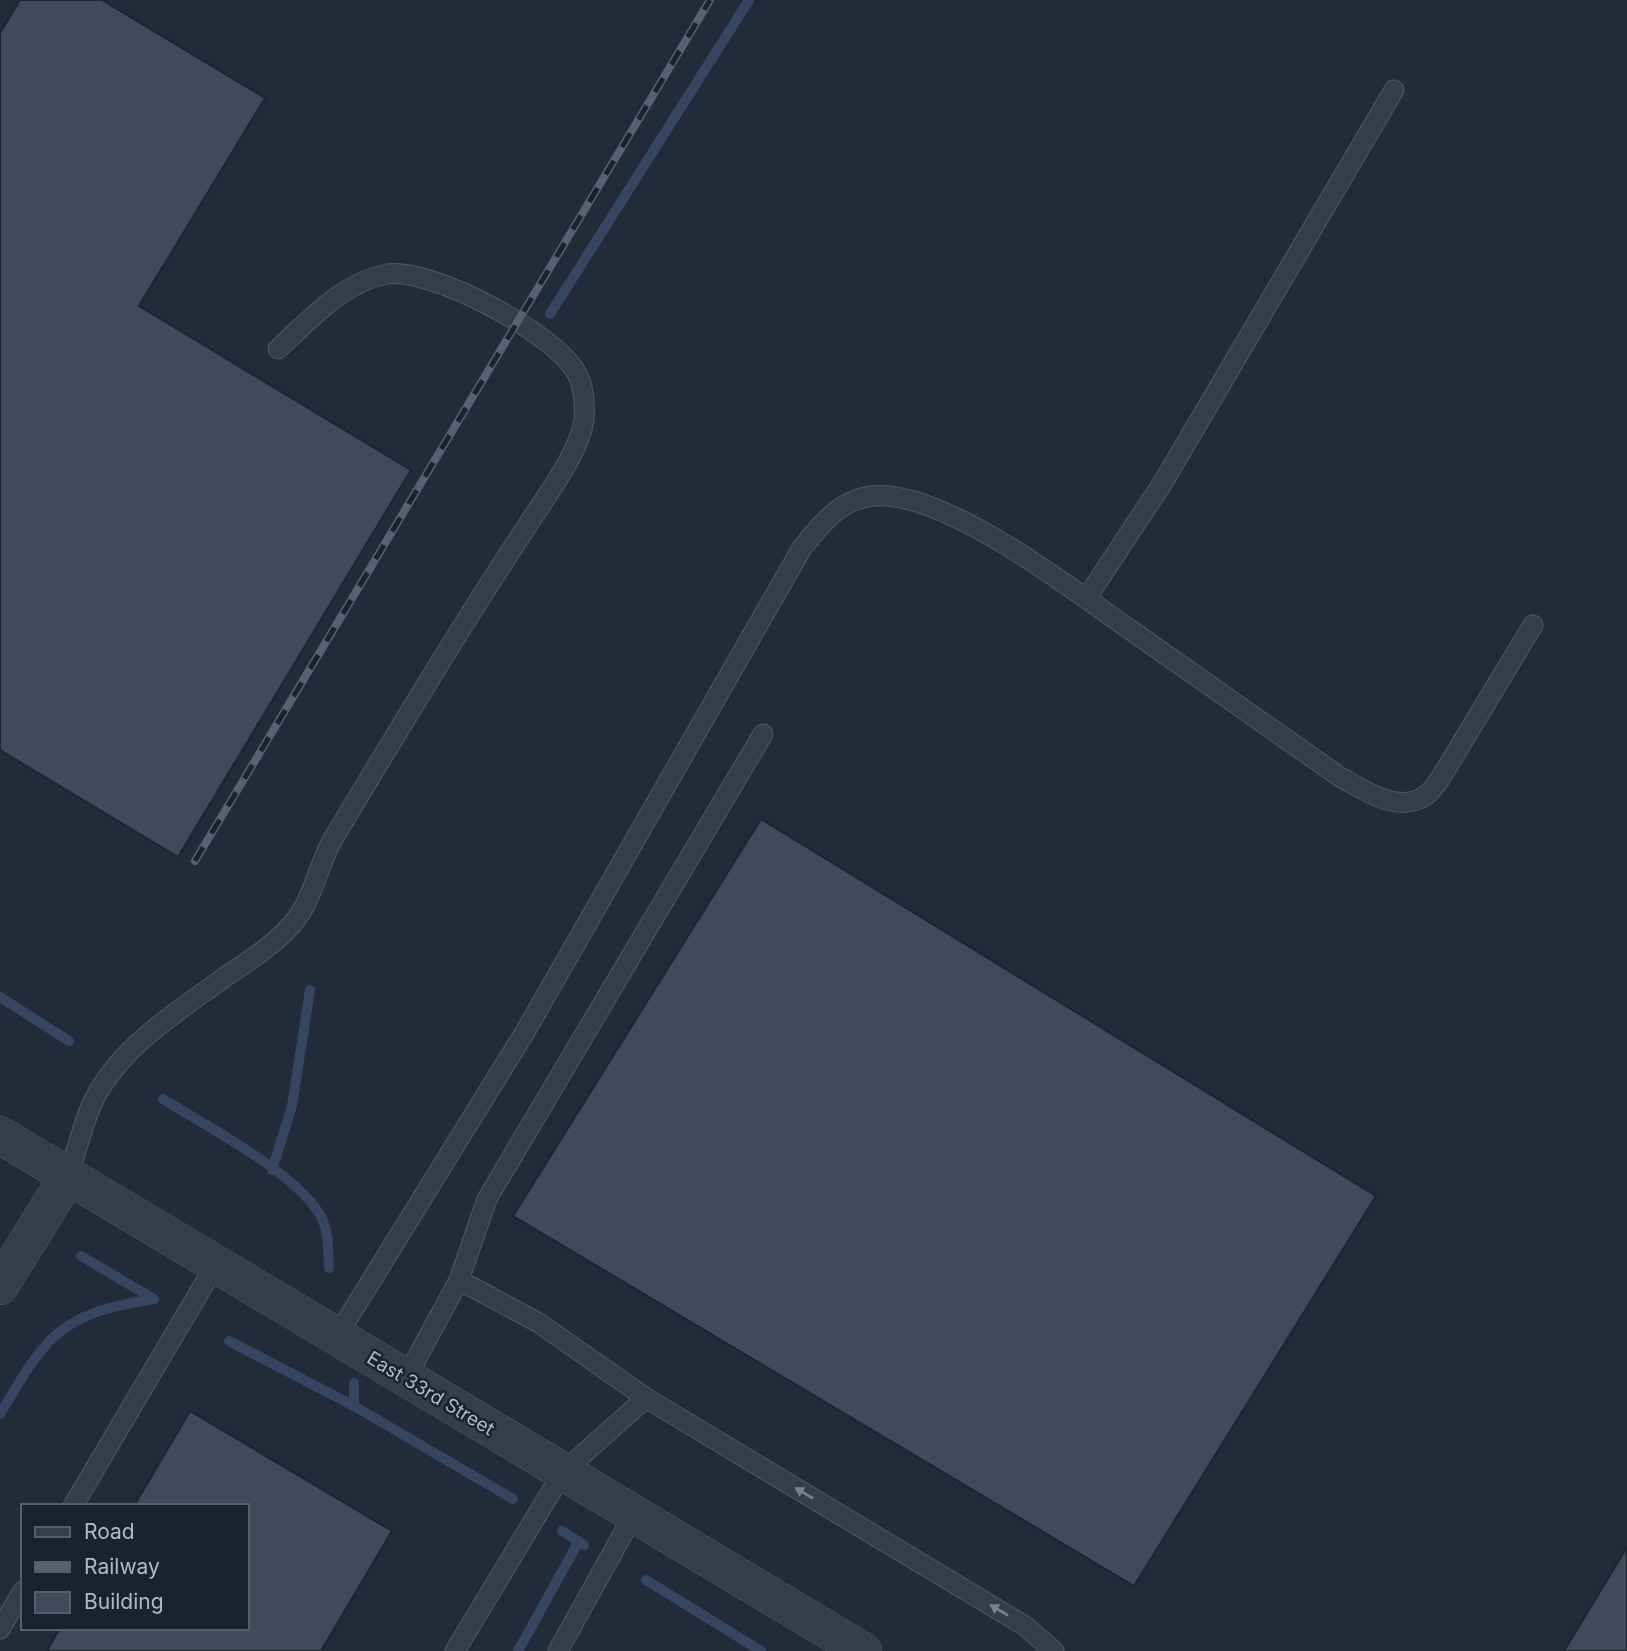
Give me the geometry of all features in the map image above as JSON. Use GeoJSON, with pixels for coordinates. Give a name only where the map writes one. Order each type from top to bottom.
{"type":"FeatureCollection","features":[{"type":"Feature","properties":{"kind":"street","name":"East 33rd Street"},"geometry":{"type":"LineString","coordinates":[[0,1135],[863,1651]]}},
{"type":"Feature","properties":{"kind":"street"},"geometry":{"type":"LineString","coordinates":[[0,1286],[68,1176]]}},
{"type":"Feature","properties":{"kind":"lane"},"geometry":{"type":"LineString","coordinates":[[1086,599],[1163,484],[1394,90]]}},
{"type":"Feature","properties":{"kind":"lane"},"geometry":{"type":"LineString","coordinates":[[68,1176],[91,1107],[104,1084],[130,1051],[164,1021],[257,954],[297,918],[329,846],[470,612],[540,508],[576,444],[584,421],[583,394],[577,372],[543,339],[519,322],[452,287],[412,274],[388,274],[359,282],[333,300],[278,349]]}},
{"type":"Feature","properties":{"kind":"lane"},"geometry":{"type":"LineString","coordinates":[[337,1336],[525,1032],[802,548],[826,517],[849,501],[886,496],[935,506],[1038,566],[1340,777],[1383,800],[1408,802],[1425,796],[1440,779],[1533,625]]}},
{"type":"Feature","properties":{"kind":"lane"},"geometry":{"type":"LineString","coordinates":[[405,1378],[459,1280],[487,1199],[763,734]]}},
{"type":"Feature","properties":{"kind":"lane"},"geometry":{"type":"LineString","coordinates":[[74,1504],[216,1264]]}},
{"type":"Feature","properties":{"kind":"lane"},"geometry":{"type":"LineString","coordinates":[[459,1280],[539,1323],[646,1398],[1025,1626],[1054,1651]]}},
{"type":"Feature","properties":{"kind":"lane"},"geometry":{"type":"LineString","coordinates":[[455,1651],[563,1472],[646,1398]]}},
{"type":"Feature","properties":{"kind":"lane"},"geometry":{"type":"LineString","coordinates":[[558,1651],[634,1514]]}},
{"type":"Feature","properties":{"kind":"lane"},"geometry":{"type":"LineString","coordinates":[[0,1629],[21,1594]]}},
{"type":"Feature","properties":{"kind":"building"},"geometry":{"type":"Polygon","coordinates":[[[20,0],[102,0],[265,98],[139,306],[411,470],[178,857],[0,750],[0,33],[20,0]]]}},
{"type":"Feature","properties":{"kind":"building"},"geometry":{"type":"Polygon","coordinates":[[[761,819],[1376,1196],[1134,1586],[513,1216],[761,819]]]}},
{"type":"Feature","properties":{"kind":"building"},"geometry":{"type":"Polygon","coordinates":[[[190,1411],[392,1531],[321,1651],[47,1651],[59,1630],[248,1630],[248,1504],[135,1504],[190,1411]]]}},
{"type":"Feature","properties":{"kind":"building"},"geometry":{"type":"Polygon","coordinates":[[[1627,1547],[1627,1651],[1564,1651],[1627,1547]]]}},
{"type":"Feature","properties":{"kind":"waterway"},"geometry":{"type":"LineString","coordinates":[[550,314],[749,0]]}},
{"type":"Feature","properties":{"kind":"waterway"},"geometry":{"type":"LineString","coordinates":[[272,1170],[292,1106],[310,990]]}},
{"type":"Feature","properties":{"kind":"waterway"},"geometry":{"type":"LineString","coordinates":[[0,997],[69,1041]]}},
{"type":"Feature","properties":{"kind":"waterway"},"geometry":{"type":"LineString","coordinates":[[163,1099],[248,1151],[308,1199],[325,1227],[329,1268]]}},
{"type":"Feature","properties":{"kind":"waterway"},"geometry":{"type":"LineString","coordinates":[[81,1256],[154,1299]]}},
{"type":"Feature","properties":{"kind":"waterway"},"geometry":{"type":"LineString","coordinates":[[0,1414],[31,1365],[59,1332],[96,1312],[154,1299]]}},
{"type":"Feature","properties":{"kind":"waterway"},"geometry":{"type":"LineString","coordinates":[[229,1341],[354,1406]]}},
{"type":"Feature","properties":{"kind":"waterway"},"geometry":{"type":"LineString","coordinates":[[354,1383],[354,1406],[513,1499]]}},
{"type":"Feature","properties":{"kind":"waterway"},"geometry":{"type":"LineString","coordinates":[[562,1531],[584,1545]]}},
{"type":"Feature","properties":{"kind":"waterway"},"geometry":{"type":"LineString","coordinates":[[518,1651],[579,1541]]}},
{"type":"Feature","properties":{"kind":"waterway"},"geometry":{"type":"LineString","coordinates":[[646,1580],[761,1651]]}},
{"type":"Feature","properties":{"kind":"railway"},"geometry":{"type":"LineString","coordinates":[[195,861],[710,0]]}}]}
